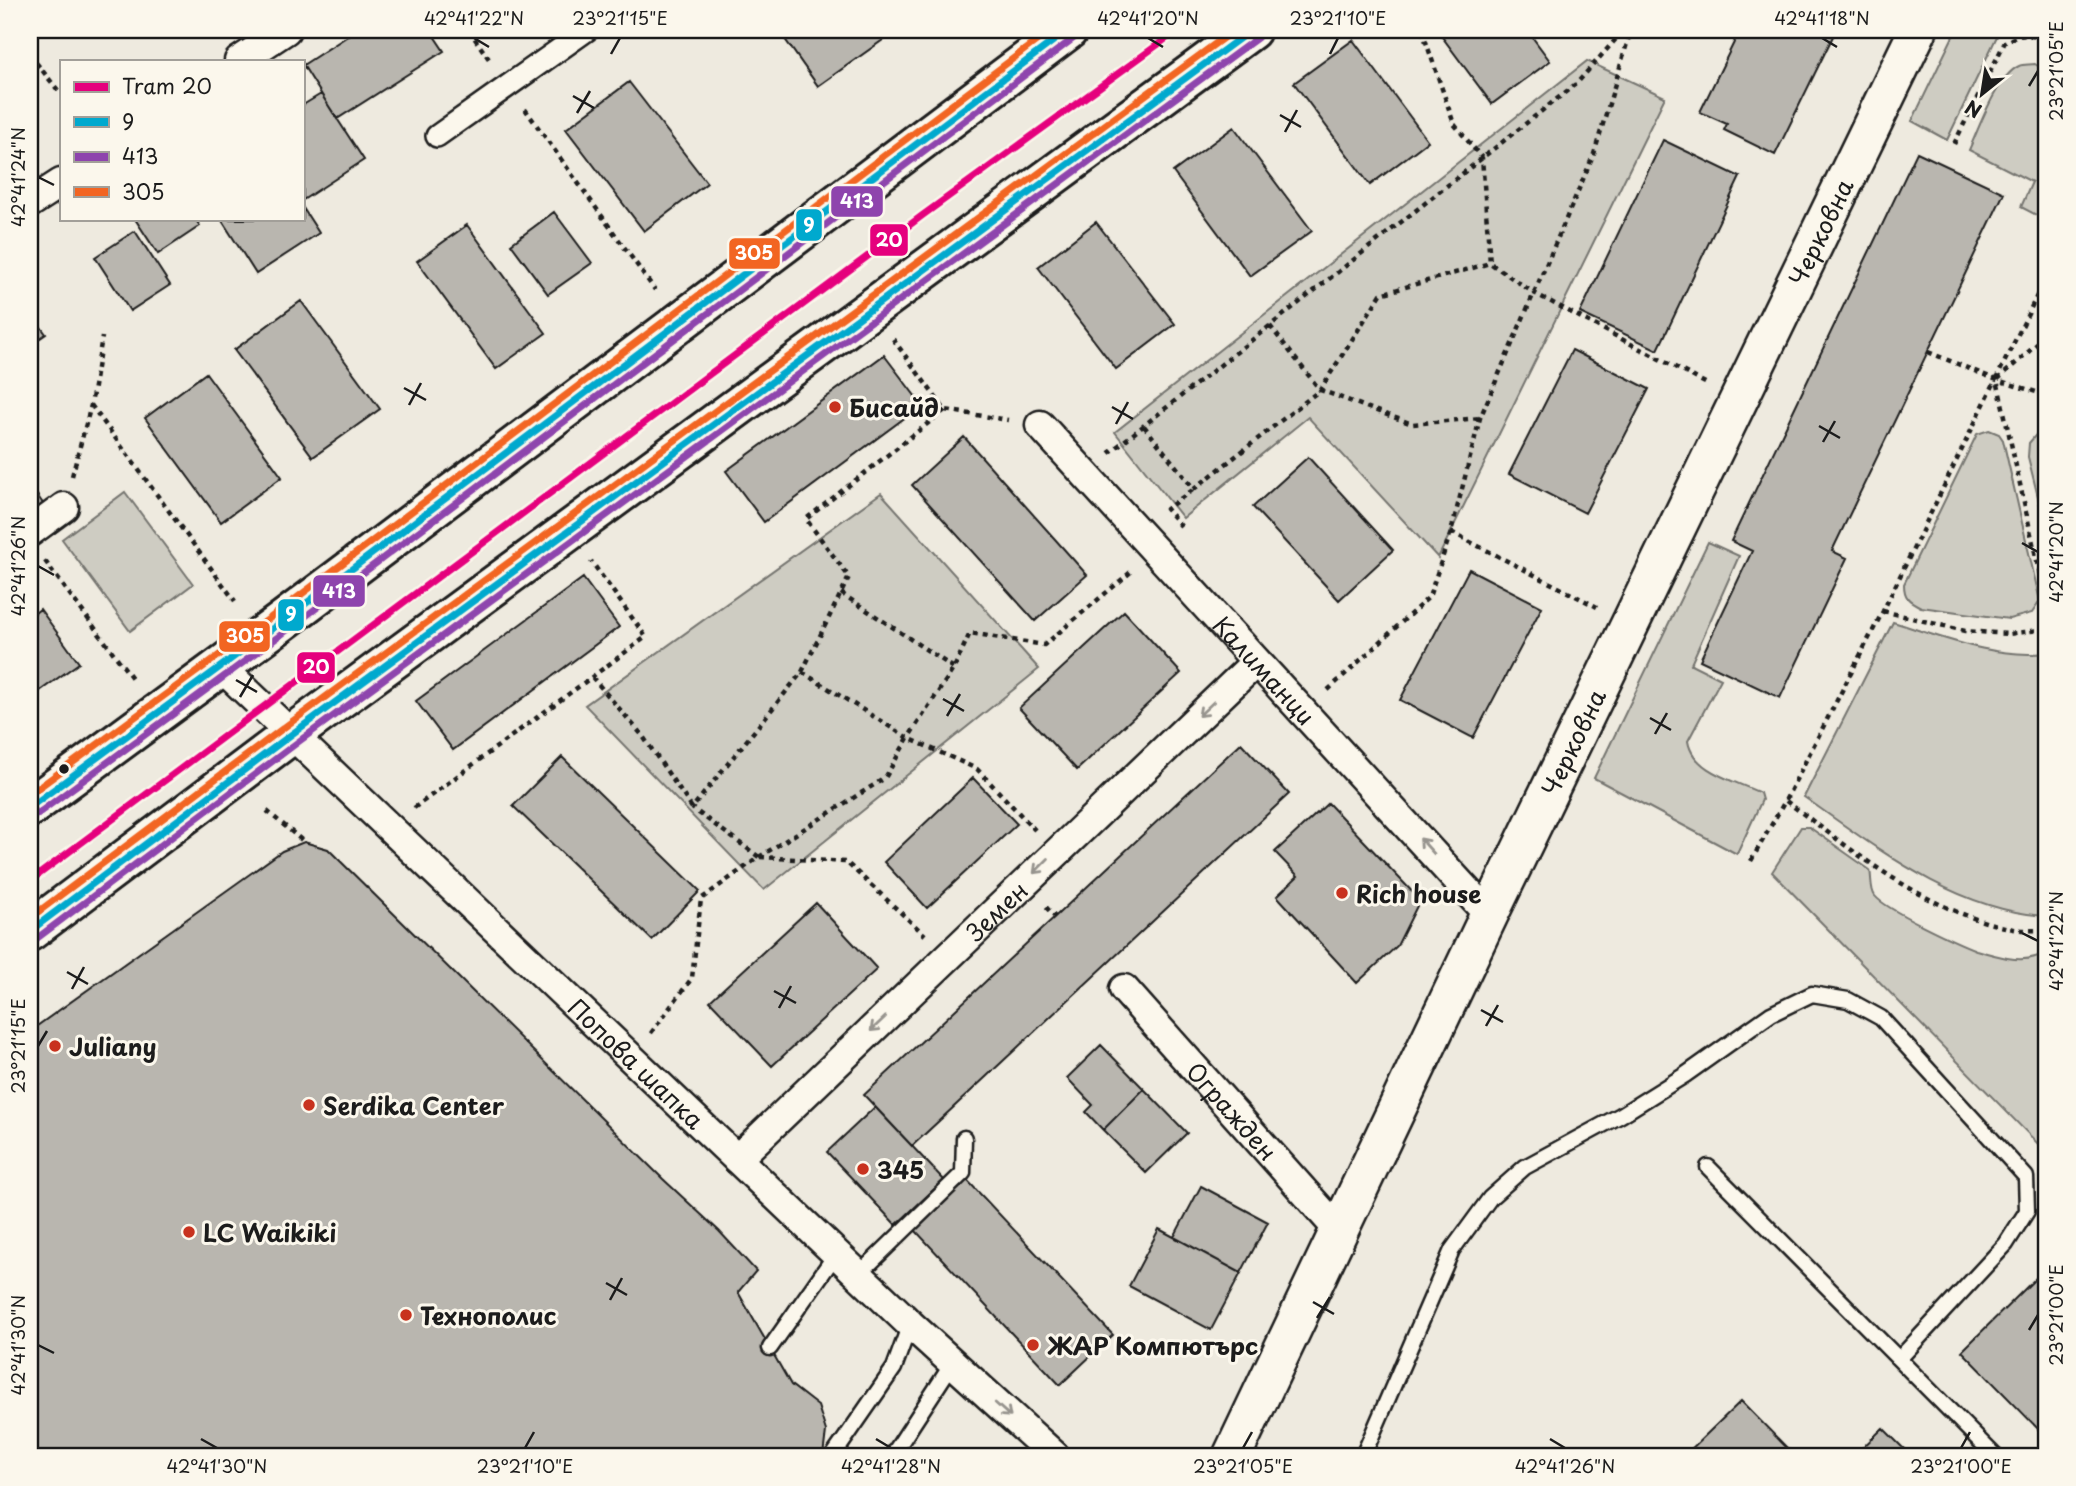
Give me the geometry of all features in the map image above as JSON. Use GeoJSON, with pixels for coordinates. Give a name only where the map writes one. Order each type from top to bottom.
{"type":"FeatureCollection","features":[{"type":"Feature","properties":{"kind":"main road"},"geometry":{"type":"LineString","coordinates":[[30,807],[221,667],[1068,30]]}},
{"type":"Feature","properties":{"kind":"main road"},"geometry":{"type":"LineString","coordinates":[[30,931],[292,734],[1251,30]]}},
{"type":"Feature","properties":{"kind":"street"},"geometry":{"type":"LineString","coordinates":[[241,60],[286,30]]}},
{"type":"Feature","properties":{"kind":"street"},"geometry":{"type":"LineString","coordinates":[[437,136],[587,30]]}},
{"type":"Feature","properties":{"kind":"street","name":"Черковна"},"geometry":{"type":"LineString","coordinates":[[1232,1456],[1914,31]]}},
{"type":"Feature","properties":{"kind":"street"},"geometry":{"type":"LineString","coordinates":[[30,203],[60,184]]}},
{"type":"Feature","properties":{"kind":"street","name":"Калиманци"},"geometry":{"type":"LineString","coordinates":[[1040,425],[1489,915]]}},
{"type":"Feature","properties":{"kind":"street"},"geometry":{"type":"LineString","coordinates":[[30,532],[64,507]]}},
{"type":"Feature","properties":{"kind":"street","name":"Земен"},"geometry":{"type":"LineString","coordinates":[[737,1159],[1256,662]]}},
{"type":"Feature","properties":{"kind":"street","name":"Попова шапка"},"geometry":{"type":"LineString","coordinates":[[221,667],[952,1364],[1055,1456]]}},
{"type":"Feature","properties":{"kind":"street","name":"Огражден"},"geometry":{"type":"LineString","coordinates":[[1124,989],[1340,1232]]}},
{"type":"Feature","properties":{"kind":"lane"},"geometry":{"type":"LineString","coordinates":[[1363,1456],[1452,1251],[1490,1198],[1525,1167],[1621,1115],[1685,1075],[1771,1014],[1812,994],[1849,1000],[1881,1018],[2026,1177],[2027,1212],[2006,1244],[1899,1359]]}},
{"type":"Feature","properties":{"kind":"lane"},"geometry":{"type":"LineString","coordinates":[[858,1275],[962,1173],[964,1138]]}},
{"type":"Feature","properties":{"kind":"lane"},"geometry":{"type":"LineString","coordinates":[[1708,1167],[1995,1456]]}},
{"type":"Feature","properties":{"kind":"lane"},"geometry":{"type":"LineString","coordinates":[[770,1348],[836,1254]]}},
{"type":"Feature","properties":{"kind":"lane"},"geometry":{"type":"LineString","coordinates":[[833,1456],[894,1368],[910,1324]]}},
{"type":"Feature","properties":{"kind":"lane"},"geometry":{"type":"LineString","coordinates":[[892,1456],[952,1364]]}},
{"type":"Feature","properties":{"kind":"path"},"geometry":{"type":"LineString","coordinates":[[469,30],[655,290]]}},
{"type":"Feature","properties":{"kind":"path"},"geometry":{"type":"LineString","coordinates":[[1422,30],[1454,124],[1482,158],[1490,263]]}},
{"type":"Feature","properties":{"kind":"path"},"geometry":{"type":"LineString","coordinates":[[1112,451],[1577,83],[1624,30]]}},
{"type":"Feature","properties":{"kind":"path"},"geometry":{"type":"LineString","coordinates":[[1304,712],[1429,597],[1451,533],[1479,418],[1594,154],[1631,30]]}},
{"type":"Feature","properties":{"kind":"path"},"geometry":{"type":"LineString","coordinates":[[1954,144],[2005,42],[2016,35],[2032,34],[2046,42]]}},
{"type":"Feature","properties":{"kind":"path"},"geometry":{"type":"LineString","coordinates":[[30,55],[60,93]]}},
{"type":"Feature","properties":{"kind":"path"},"geometry":{"type":"LineString","coordinates":[[1490,263],[1534,293],[1739,401]]}},
{"type":"Feature","properties":{"kind":"path"},"geometry":{"type":"LineString","coordinates":[[632,1059],[692,978],[701,899],[759,857],[885,778],[954,668],[970,634],[1044,645],[1185,530],[1166,509],[1320,390],[1381,294],[1490,263]]}},
{"type":"Feature","properties":{"kind":"path"},"geometry":{"type":"LineString","coordinates":[[1751,861],[1786,801],[1883,611],[2046,277]]}},
{"type":"Feature","properties":{"kind":"path"},"geometry":{"type":"LineString","coordinates":[[1270,326],[1320,390],[1412,424],[1479,418]]}},
{"type":"Feature","properties":{"kind":"path"},"geometry":{"type":"LineString","coordinates":[[1997,380],[2046,336]]}},
{"type":"Feature","properties":{"kind":"path"},"geometry":{"type":"LineString","coordinates":[[64,507],[90,405],[102,337]]}},
{"type":"Feature","properties":{"kind":"path"},"geometry":{"type":"LineString","coordinates":[[893,339],[945,410],[1040,425]]}},
{"type":"Feature","properties":{"kind":"path"},"geometry":{"type":"LineString","coordinates":[[1927,352],[1997,380],[2046,395]]}},
{"type":"Feature","properties":{"kind":"path"},"geometry":{"type":"LineString","coordinates":[[1997,380],[2046,602]]}},
{"type":"Feature","properties":{"kind":"path"},"geometry":{"type":"LineString","coordinates":[[90,405],[235,601]]}},
{"type":"Feature","properties":{"kind":"path"},"geometry":{"type":"LineString","coordinates":[[692,808],[802,672],[849,577],[806,519],[945,410]]}},
{"type":"Feature","properties":{"kind":"path"},"geometry":{"type":"LineString","coordinates":[[1144,426],[1194,489]]}},
{"type":"Feature","properties":{"kind":"path"},"geometry":{"type":"LineString","coordinates":[[1451,533],[1631,624]]}},
{"type":"Feature","properties":{"kind":"path"},"geometry":{"type":"LineString","coordinates":[[388,827],[646,637],[591,561]]}},
{"type":"Feature","properties":{"kind":"path"},"geometry":{"type":"LineString","coordinates":[[57,577],[132,678]]}},
{"type":"Feature","properties":{"kind":"path"},"geometry":{"type":"LineString","coordinates":[[841,593],[954,668]]}},
{"type":"Feature","properties":{"kind":"path"},"geometry":{"type":"LineString","coordinates":[[1883,611],[1965,631],[2009,634],[2046,629]]}},
{"type":"Feature","properties":{"kind":"path"},"geometry":{"type":"LineString","coordinates":[[802,672],[908,738],[976,769],[1025,819]]}},
{"type":"Feature","properties":{"kind":"path"},"geometry":{"type":"LineString","coordinates":[[592,677],[642,735],[692,808],[759,857],[846,862],[948,956]]}},
{"type":"Feature","properties":{"kind":"path"},"geometry":{"type":"LineString","coordinates":[[1786,801],[1867,861],[1948,909],[2012,929],[2046,930]]}},
{"type":"Feature","properties":{"kind":"path"},"geometry":{"type":"LineString","coordinates":[[267,811],[272,818],[304,842]]}},
{"type":"Feature","properties":{"kind":"shaded area"},"geometry":{"type":"Polygon","coordinates":[[[1956,30],[2000,30],[1947,140],[1912,121],[1956,30]]]}},
{"type":"Feature","properties":{"kind":"shaded area"},"geometry":{"type":"Polygon","coordinates":[[[1587,61],[1665,97],[1438,558],[1308,417],[1183,518],[1115,432],[1587,61]]]}},
{"type":"Feature","properties":{"kind":"shaded area"},"geometry":{"type":"Polygon","coordinates":[[[2035,64],[2046,71],[2046,220],[2021,207],[2032,182],[1969,150],[2003,80],[2019,66],[2035,64]]]}},
{"type":"Feature","properties":{"kind":"shaded area"},"geometry":{"type":"Polygon","coordinates":[[[2046,423],[2046,529],[2028,457],[2029,443],[2046,423]]]}},
{"type":"Feature","properties":{"kind":"shaded area"},"geometry":{"type":"Polygon","coordinates":[[[1989,430],[1999,434],[2003,440],[2040,601],[2032,613],[2009,619],[1921,607],[1908,598],[1904,589],[1904,584],[1977,434],[1989,430]]]}},
{"type":"Feature","properties":{"kind":"shaded area"},"geometry":{"type":"Polygon","coordinates":[[[125,492],[193,584],[130,631],[62,539],[125,492]]]}},
{"type":"Feature","properties":{"kind":"shaded area"},"geometry":{"type":"Polygon","coordinates":[[[881,493],[1039,669],[764,890],[585,705],[881,493]]]}},
{"type":"Feature","properties":{"kind":"shaded area"},"geometry":{"type":"Polygon","coordinates":[[[1708,542],[1739,556],[1691,664],[1721,679],[1688,741],[1698,761],[1707,768],[1760,793],[1762,800],[1737,854],[1594,778],[1708,542]]]}},
{"type":"Feature","properties":{"kind":"shaded area"},"geometry":{"type":"Polygon","coordinates":[[[1893,622],[1988,650],[2046,653],[2046,916],[2012,911],[1948,889],[1888,855],[1804,797],[1893,622]]]}},
{"type":"Feature","properties":{"kind":"shaded area"},"geometry":{"type":"Polygon","coordinates":[[[1801,827],[1809,827],[1870,870],[1875,896],[1923,926],[1976,950],[2006,958],[2028,959],[2042,954],[2046,947],[2046,1152],[1772,872],[1801,827]]]}},
{"type":"Feature","properties":{"kind":"building"},"geometry":{"type":"Polygon","coordinates":[[[357,30],[430,30],[444,51],[337,119],[304,64],[357,30]]]}},
{"type":"Feature","properties":{"kind":"building"},"geometry":{"type":"Polygon","coordinates":[[[897,30],[818,86],[780,32],[897,30]]]}},
{"type":"Feature","properties":{"kind":"building"},"geometry":{"type":"Polygon","coordinates":[[[1437,30],[1527,30],[1550,61],[1492,104],[1437,30]]]}},
{"type":"Feature","properties":{"kind":"building"},"geometry":{"type":"Polygon","coordinates":[[[1740,30],[1836,30],[1775,155],[1724,130],[1727,124],[1700,112],[1740,30]]]}},
{"type":"Feature","properties":{"kind":"building"},"geometry":{"type":"Polygon","coordinates":[[[1353,40],[1428,141],[1370,185],[1294,83],[1353,40]]]}},
{"type":"Feature","properties":{"kind":"building"},"geometry":{"type":"Polygon","coordinates":[[[629,82],[707,183],[644,231],[566,129],[629,82]]]}},
{"type":"Feature","properties":{"kind":"building"},"geometry":{"type":"Polygon","coordinates":[[[321,94],[364,160],[304,199],[304,104],[321,94]]]}},
{"type":"Feature","properties":{"kind":"building"},"geometry":{"type":"Polygon","coordinates":[[[1234,127],[1312,231],[1250,276],[1173,172],[1234,127]]]}},
{"type":"Feature","properties":{"kind":"building"},"geometry":{"type":"Polygon","coordinates":[[[1663,140],[1740,177],[1658,350],[1580,313],[1663,140]]]}},
{"type":"Feature","properties":{"kind":"building"},"geometry":{"type":"Polygon","coordinates":[[[1917,152],[2004,193],[1832,551],[1847,558],[1780,698],[1700,660],[1752,551],[1731,541],[1917,152]]]}},
{"type":"Feature","properties":{"kind":"building"},"geometry":{"type":"Polygon","coordinates":[[[304,210],[319,233],[256,274],[222,220],[304,220],[304,210]]]}},
{"type":"Feature","properties":{"kind":"building"},"geometry":{"type":"Polygon","coordinates":[[[554,212],[592,263],[548,294],[511,244],[554,212]]]}},
{"type":"Feature","properties":{"kind":"building"},"geometry":{"type":"Polygon","coordinates":[[[136,220],[196,220],[200,226],[158,254],[136,220]]]}},
{"type":"Feature","properties":{"kind":"building"},"geometry":{"type":"Polygon","coordinates":[[[1096,222],[1175,324],[1116,369],[1038,267],[1096,222]]]}},
{"type":"Feature","properties":{"kind":"building"},"geometry":{"type":"Polygon","coordinates":[[[467,225],[546,333],[496,369],[417,261],[467,225]]]}},
{"type":"Feature","properties":{"kind":"building"},"geometry":{"type":"Polygon","coordinates":[[[135,231],[170,285],[130,311],[95,257],[135,231]]]}},
{"type":"Feature","properties":{"kind":"building"},"geometry":{"type":"Polygon","coordinates":[[[301,301],[380,409],[313,457],[234,350],[301,301]]]}},
{"type":"Feature","properties":{"kind":"building"},"geometry":{"type":"Polygon","coordinates":[[[30,312],[46,334],[30,345],[30,312]]]}},
{"type":"Feature","properties":{"kind":"building"},"geometry":{"type":"Polygon","coordinates":[[[1572,350],[1649,389],[1585,513],[1509,474],[1572,350]]]}},
{"type":"Feature","properties":{"kind":"building"},"geometry":{"type":"Polygon","coordinates":[[[884,355],[922,405],[764,522],[726,471],[884,355]]]}},
{"type":"Feature","properties":{"kind":"building"},"geometry":{"type":"Polygon","coordinates":[[[206,373],[282,477],[221,522],[145,418],[206,373]]]}},
{"type":"Feature","properties":{"kind":"building"},"geometry":{"type":"Polygon","coordinates":[[[964,437],[1087,575],[1035,621],[912,485],[964,437]]]}},
{"type":"Feature","properties":{"kind":"building"},"geometry":{"type":"Polygon","coordinates":[[[1308,457],[1393,550],[1339,600],[1253,507],[1308,457]]]}},
{"type":"Feature","properties":{"kind":"building"},"geometry":{"type":"Polygon","coordinates":[[[30,485],[44,505],[30,516],[30,485]]]}},
{"type":"Feature","properties":{"kind":"building"},"geometry":{"type":"Polygon","coordinates":[[[1469,569],[1542,607],[1473,738],[1400,700],[1469,569]]]}},
{"type":"Feature","properties":{"kind":"building"},"geometry":{"type":"Polygon","coordinates":[[[583,578],[619,627],[453,750],[416,701],[583,578]]]}},
{"type":"Feature","properties":{"kind":"building"},"geometry":{"type":"Polygon","coordinates":[[[40,609],[79,663],[30,698],[30,617],[40,609]]]}},
{"type":"Feature","properties":{"kind":"building"},"geometry":{"type":"Polygon","coordinates":[[[1124,611],[1181,673],[1077,770],[1019,708],[1124,611]]]}},
{"type":"Feature","properties":{"kind":"building"},"geometry":{"type":"Polygon","coordinates":[[[1241,743],[1289,794],[912,1146],[864,1095],[1241,743]]]}},
{"type":"Feature","properties":{"kind":"building"},"geometry":{"type":"Polygon","coordinates":[[[562,757],[700,891],[652,940],[513,806],[562,757]]]}},
{"type":"Feature","properties":{"kind":"building"},"geometry":{"type":"Polygon","coordinates":[[[973,778],[1017,824],[927,908],[884,862],[973,778]]]}},
{"type":"Feature","properties":{"kind":"building"},"geometry":{"type":"Polygon","coordinates":[[[1328,803],[1420,900],[1397,946],[1357,983],[1277,896],[1298,876],[1275,852],[1328,803]]]}},
{"type":"Feature","properties":{"kind":"building","name":"Serdika Center"},"geometry":{"type":"Polygon","coordinates":[[[304,842],[328,849],[719,1231],[756,1271],[738,1292],[791,1385],[818,1406],[826,1431],[823,1456],[30,1456],[30,1031],[282,851],[304,842]]]}},
{"type":"Feature","properties":{"kind":"building"},"geometry":{"type":"Polygon","coordinates":[[[816,903],[877,969],[772,1066],[710,1001],[816,903]]]}},
{"type":"Feature","properties":{"kind":"building"},"geometry":{"type":"Polygon","coordinates":[[[1101,1045],[1144,1089],[1103,1130],[1086,1112],[1093,1105],[1067,1078],[1101,1045]]]}},
{"type":"Feature","properties":{"kind":"building"},"geometry":{"type":"Polygon","coordinates":[[[1144,1089],[1187,1133],[1146,1173],[1103,1130],[1144,1089]]]}},
{"type":"Feature","properties":{"kind":"building"},"geometry":{"type":"Polygon","coordinates":[[[875,1107],[944,1180],[896,1225],[827,1152],[875,1107]]]}},
{"type":"Feature","properties":{"kind":"building"},"geometry":{"type":"Polygon","coordinates":[[[967,1180],[1113,1335],[1060,1385],[914,1229],[967,1180]]]}},
{"type":"Feature","properties":{"kind":"building"},"geometry":{"type":"Polygon","coordinates":[[[1201,1186],[1268,1222],[1241,1273],[1174,1237],[1201,1186]]]}},
{"type":"Feature","properties":{"kind":"building"},"geometry":{"type":"Polygon","coordinates":[[[1159,1229],[1241,1273],[1211,1330],[1129,1286],[1159,1229]]]}},
{"type":"Feature","properties":{"kind":"building"},"geometry":{"type":"Polygon","coordinates":[[[2038,1276],[2046,1285],[2046,1437],[1962,1351],[2038,1276]]]}},
{"type":"Feature","properties":{"kind":"building"},"geometry":{"type":"Polygon","coordinates":[[[1741,1401],[1795,1456],[1684,1456],[1741,1401]]]}},
{"type":"Feature","properties":{"kind":"building"},"geometry":{"type":"Polygon","coordinates":[[[1883,1428],[1911,1456],[1854,1456],[1883,1428]]]}},
{"type":"Feature","properties":{"kind":"tram line","name":"20"},"geometry":{"type":"LineString","coordinates":[[30,881],[923,215],[1178,30]]}},
{"type":"Feature","properties":{"kind":"transit line","name":"305"},"geometry":{"type":"LineString","coordinates":[[30,794],[274,615],[1051,30]]}},
{"type":"Feature","properties":{"kind":"transit line","name":"9"},"geometry":{"type":"LineString","coordinates":[[30,807],[280,623],[1068,30]]}},
{"type":"Feature","properties":{"kind":"transit line","name":"305"},"geometry":{"type":"LineString","coordinates":[[30,918],[286,726],[1234,30]]}},
{"type":"Feature","properties":{"kind":"transit line","name":"9"},"geometry":{"type":"LineString","coordinates":[[30,931],[292,734],[1251,30]]}},
{"type":"Feature","properties":{"kind":"transit line","name":"413"},"geometry":{"type":"LineString","coordinates":[[36,815],[286,631],[1074,38]]}},
{"type":"Feature","properties":{"kind":"transit line","name":"413"},"geometry":{"type":"LineString","coordinates":[[36,939],[298,742],[1257,38]]}},
{"type":"Feature","properties":{"kind":"place","name":"Бисайд"},"geometry":{"type":"Point","coordinates":[835,407]}},
{"type":"Feature","properties":{"kind":"place","name":"Rich house"},"geometry":{"type":"Point","coordinates":[1342,893]}},
{"type":"Feature","properties":{"kind":"place","name":"Juliany"},"geometry":{"type":"Point","coordinates":[55,1046]}},
{"type":"Feature","properties":{"kind":"place","name":"Serdika Center"},"geometry":{"type":"Point","coordinates":[309,1105]}},
{"type":"Feature","properties":{"kind":"place","name":"345"},"geometry":{"type":"Point","coordinates":[863,1169]}},
{"type":"Feature","properties":{"kind":"place","name":"LC Waikiki"},"geometry":{"type":"Point","coordinates":[189,1232]}},
{"type":"Feature","properties":{"kind":"place","name":"Технополис"},"geometry":{"type":"Point","coordinates":[406,1315]}},
{"type":"Feature","properties":{"kind":"place","name":"ЖАР Компютърс"},"geometry":{"type":"Point","coordinates":[1033,1345]}}]}
